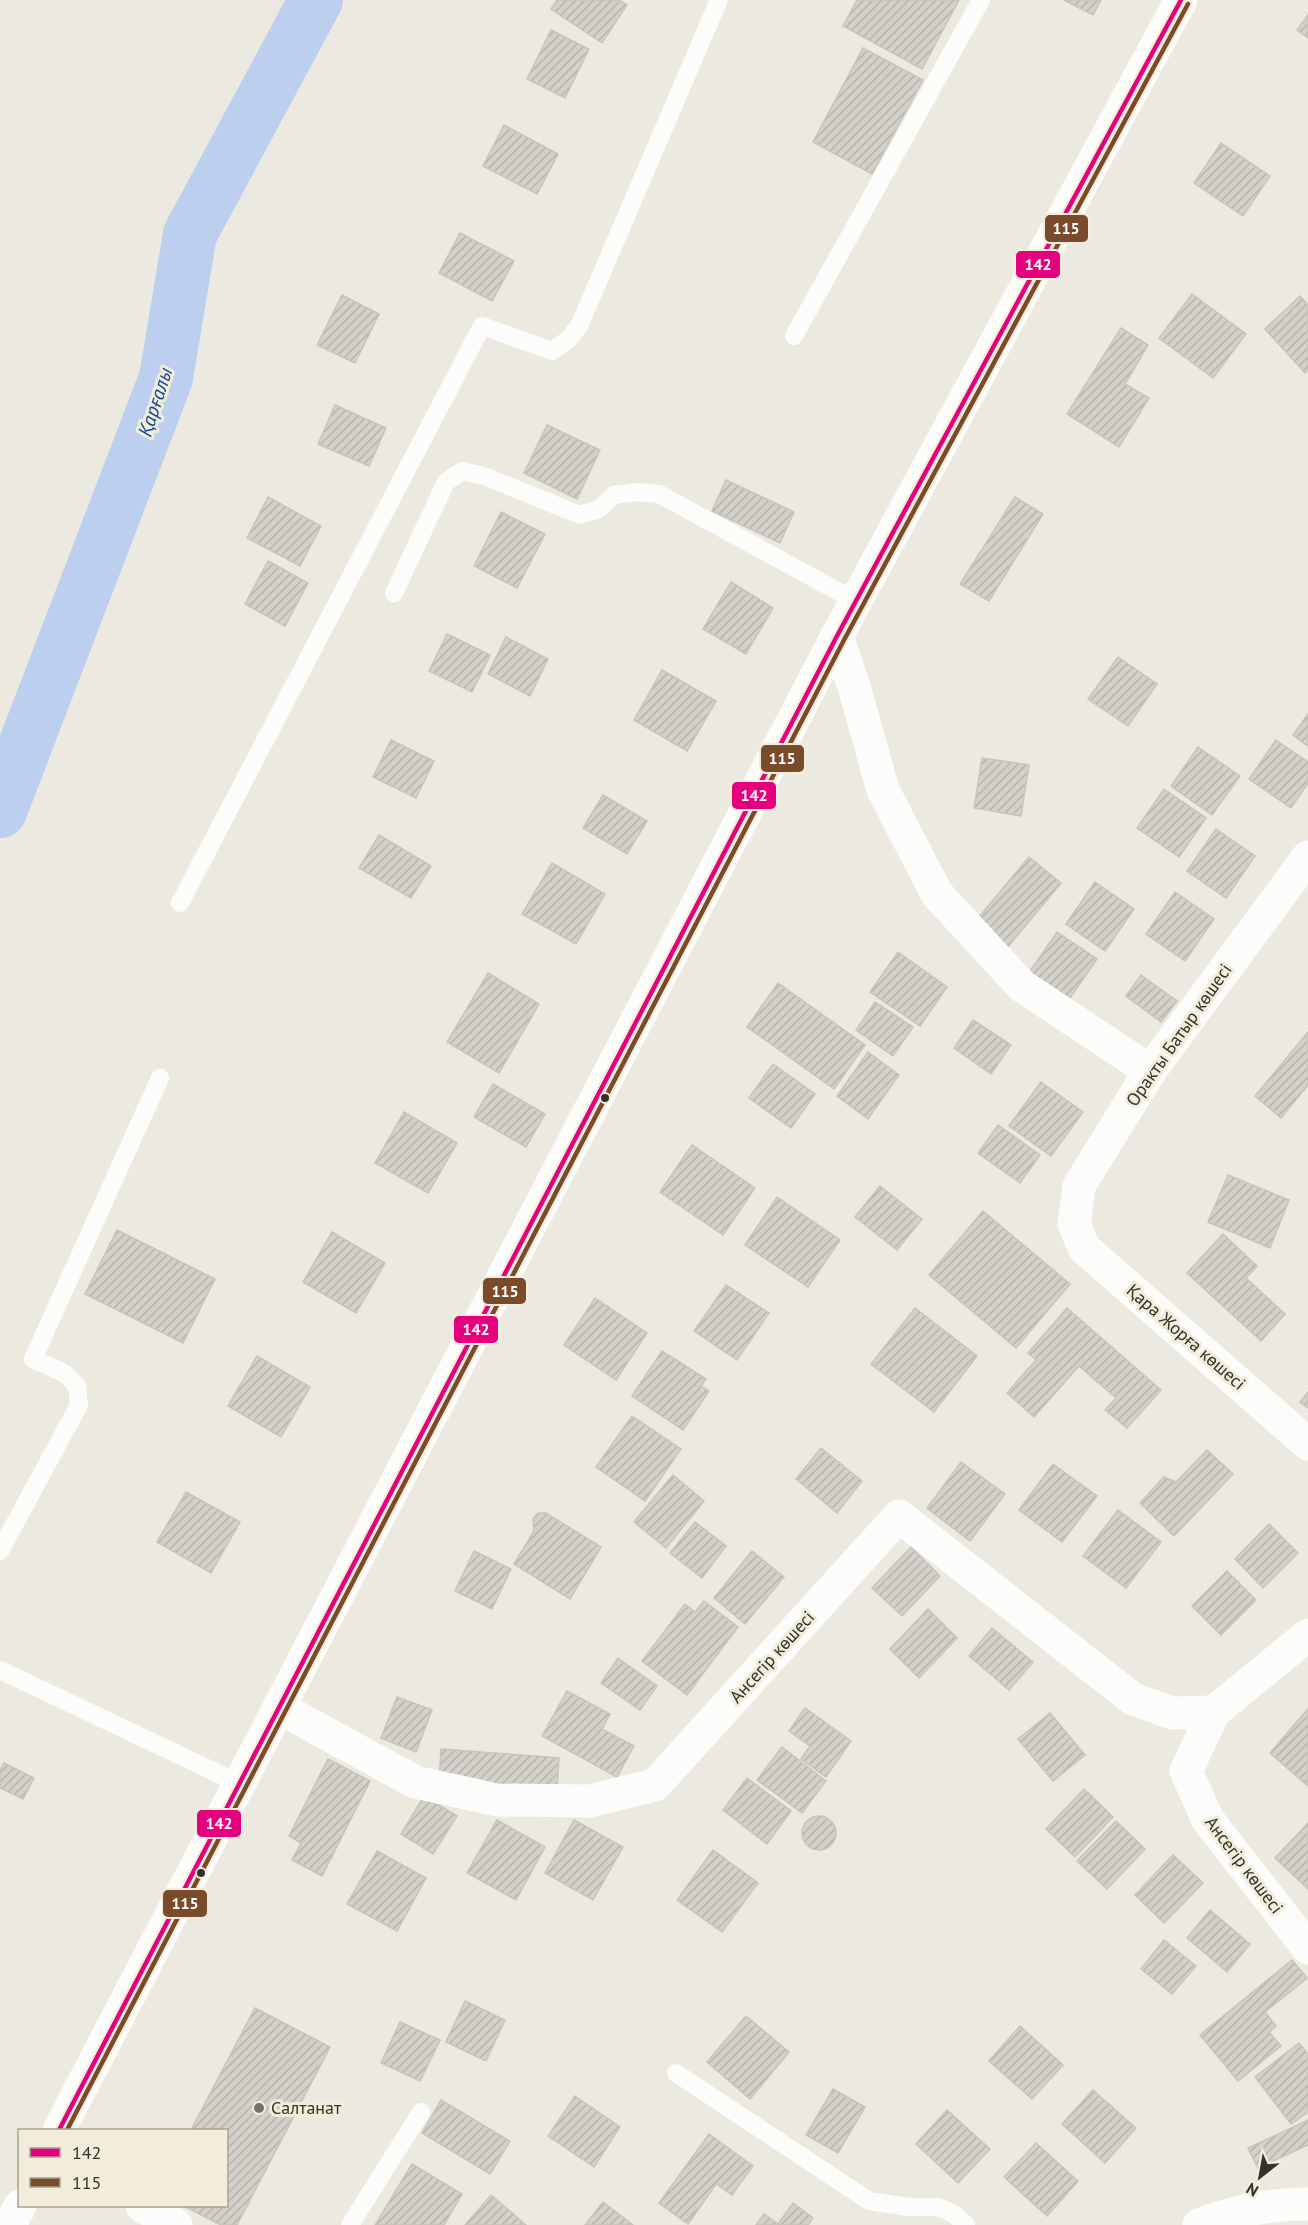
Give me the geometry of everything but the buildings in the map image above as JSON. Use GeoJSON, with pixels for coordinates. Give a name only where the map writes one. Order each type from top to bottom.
{"type":"FeatureCollection","features":[{"type":"Feature","properties":{"kind":"street"},"geometry":{"type":"LineString","coordinates":[[60,2129],[837,636],[1183,2]]}},
{"type":"Feature","properties":{"kind":"street"},"geometry":{"type":"LineString","coordinates":[[837,636],[883,790],[937,894],[1022,986],[1150,1071]]}},
{"type":"Feature","properties":{"kind":"street","name":"Оракты Батыр көшесі"},"geometry":{"type":"LineString","coordinates":[[1074,1224],[1079,1186],[1150,1071],[1306,862]]}},
{"type":"Feature","properties":{"kind":"street","name":"Қара Жорға көшесі"},"geometry":{"type":"LineString","coordinates":[[1074,1224],[1084,1248],[1308,1444]]}},
{"type":"Feature","properties":{"kind":"street","name":"Ансегір көшесі"},"geometry":{"type":"LineString","coordinates":[[280,1708],[415,1782],[497,1800],[590,1801],[655,1785],[899,1516],[1133,1699],[1172,1713],[1214,1712]]}},
{"type":"Feature","properties":{"kind":"street","name":"Ансегір көшесі"},"geometry":{"type":"LineString","coordinates":[[1308,1635],[1214,1712],[1186,1771],[1208,1820],[1308,1948]]}},
{"type":"Feature","properties":{"kind":"street"},"geometry":{"type":"LineString","coordinates":[[1199,2225],[1225,2215],[1289,2204],[1308,2204]]}},
{"type":"Feature","properties":{"kind":"street"},"geometry":{"type":"LineString","coordinates":[[10,2225],[19,2207]]}},
{"type":"Feature","properties":{"kind":"street"},"geometry":{"type":"LineString","coordinates":[[145,2207],[176,2225]]}},
{"type":"Feature","properties":{"kind":"lane"},"geometry":{"type":"LineString","coordinates":[[180,903],[482,326],[552,351],[568,340],[579,326],[719,0]]}},
{"type":"Feature","properties":{"kind":"lane"},"geometry":{"type":"LineString","coordinates":[[794,336],[981,0]]}},
{"type":"Feature","properties":{"kind":"lane"},"geometry":{"type":"LineString","coordinates":[[394,593],[446,482],[462,471],[484,476],[580,515],[599,509],[614,495],[636,492],[659,494],[856,601]]}},
{"type":"Feature","properties":{"kind":"lane"},"geometry":{"type":"LineString","coordinates":[[0,1551],[79,1405],[77,1386],[64,1373],[33,1359],[160,1078]]}},
{"type":"Feature","properties":{"kind":"lane"},"geometry":{"type":"LineString","coordinates":[[0,1670],[240,1784]]}},
{"type":"Feature","properties":{"kind":"lane"},"geometry":{"type":"LineString","coordinates":[[676,2073],[869,2201],[909,2207],[938,2207],[954,2214],[966,2225]]}},
{"type":"Feature","properties":{"kind":"lane"},"geometry":{"type":"LineString","coordinates":[[350,2225],[421,2112]]}},
{"type":"Feature","properties":{"kind":"waterway","name":"Қарғалы"},"geometry":{"type":"LineString","coordinates":[[0,811],[166,378],[190,234],[316,0]]}},
{"type":"Feature","properties":{"kind":"transit line","name":"142"},"geometry":{"type":"LineString","coordinates":[[60,2129],[837,636],[1181,0]]}},
{"type":"Feature","properties":{"kind":"transit line","name":"115"},"geometry":{"type":"LineString","coordinates":[[68,2129],[844,640],[1188,4]]}},
{"type":"Feature","properties":{"kind":"place","name":"Салтанат"},"geometry":{"type":"Point","coordinates":[259,2108]}}]}
